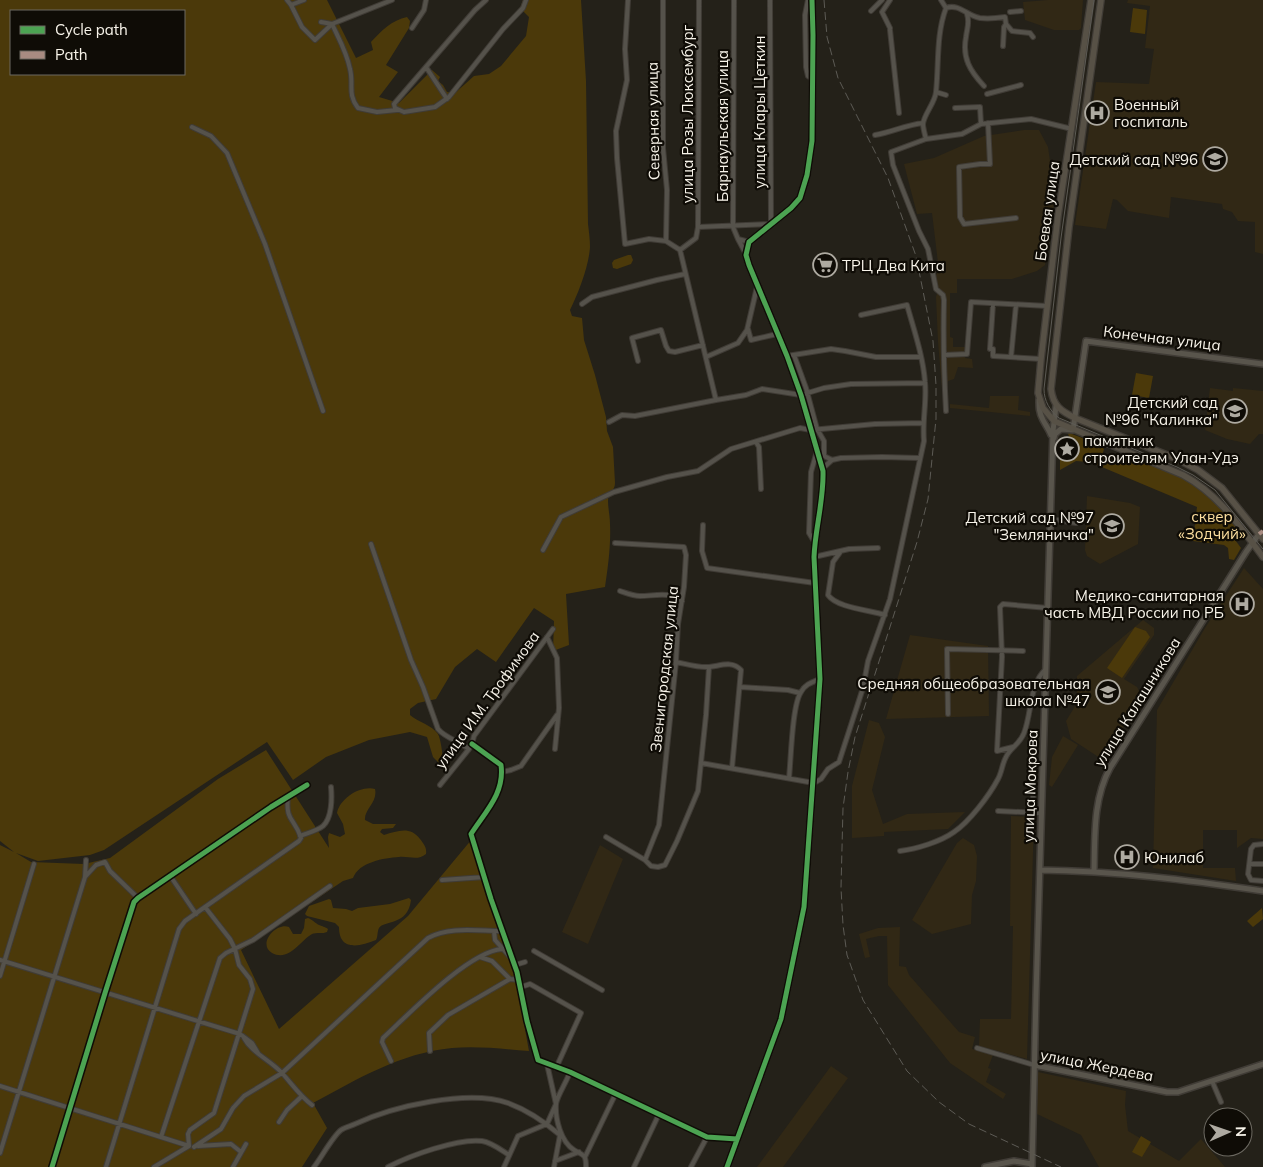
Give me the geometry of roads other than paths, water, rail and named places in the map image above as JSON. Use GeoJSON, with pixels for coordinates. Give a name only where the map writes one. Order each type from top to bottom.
{"type":"FeatureCollection","features":[{"type":"Feature","properties":{"kind":"main road"},"geometry":{"type":"LineString","coordinates":[[727,1167],[774,1040],[788,991],[805,902],[814,782],[820,679],[814,557],[823,483],[822,469],[801,395],[746,255],[749,242],[791,208],[800,198],[807,175],[812,141],[812,0]]}},
{"type":"Feature","properties":{"kind":"main road","name":"Боевая улица"},"geometry":{"type":"LineString","coordinates":[[1038,393],[1058,216],[1091,0]]}},
{"type":"Feature","properties":{"kind":"main road","name":"Боевая улица"},"geometry":{"type":"LineString","coordinates":[[1055,403],[1051,389],[1069,227],[1101,0]]}},
{"type":"Feature","properties":{"kind":"main road"},"geometry":{"type":"LineString","coordinates":[[1072,129],[1082,131]]}},
{"type":"Feature","properties":{"kind":"main road","name":"Конечная улица"},"geometry":{"type":"LineString","coordinates":[[1073,430],[1086,341],[1263,364]]}},
{"type":"Feature","properties":{"kind":"main road"},"geometry":{"type":"LineString","coordinates":[[1038,393],[1043,408],[1054,421],[1193,480],[1216,497],[1263,557]]}},
{"type":"Feature","properties":{"kind":"main road"},"geometry":{"type":"LineString","coordinates":[[1038,393],[1039,411],[1049,429],[1053,443]]}},
{"type":"Feature","properties":{"kind":"main road"},"geometry":{"type":"LineString","coordinates":[[1055,403],[1075,418],[1177,459],[1198,470],[1222,488],[1262,535]]}},
{"type":"Feature","properties":{"kind":"main road","name":"улица Мокрова"},"geometry":{"type":"LineString","coordinates":[[1032,1166],[1050,519],[1055,403]]}},
{"type":"Feature","properties":{"kind":"main road"},"geometry":{"type":"LineString","coordinates":[[1053,443],[1055,434],[1061,429],[1073,430]]}},
{"type":"Feature","properties":{"kind":"main road","name":"улица Калашникова"},"geometry":{"type":"LineString","coordinates":[[1094,871],[1096,823],[1101,784],[1252,542],[1262,535]]}},
{"type":"Feature","properties":{"kind":"main road"},"geometry":{"type":"LineString","coordinates":[[1040,870],[1094,871],[1187,880],[1263,892]]}},
{"type":"Feature","properties":{"kind":"main road","name":"улица Жердева"},"geometry":{"type":"LineString","coordinates":[[1034,1065],[1167,1092],[1178,1092],[1263,1064]]}},
{"type":"Feature","properties":{"kind":"main road"},"geometry":{"type":"LineString","coordinates":[[985,1167],[1014,1161],[1032,1166]]}},
{"type":"Feature","properties":{"kind":"street"},"geometry":{"type":"LineString","coordinates":[[287,0],[302,27],[315,40],[332,24],[392,0]]}},
{"type":"Feature","properties":{"kind":"street"},"geometry":{"type":"LineString","coordinates":[[291,5],[304,0]]}},
{"type":"Feature","properties":{"kind":"street"},"geometry":{"type":"LineString","coordinates":[[412,28],[424,10],[426,0]]}},
{"type":"Feature","properties":{"kind":"street"},"geometry":{"type":"LineString","coordinates":[[398,110],[394,104],[475,10],[486,0]]}},
{"type":"Feature","properties":{"kind":"street"},"geometry":{"type":"LineString","coordinates":[[332,24],[348,61],[351,72],[353,101],[358,108],[377,112],[398,110],[404,112],[435,107],[447,99],[503,29],[523,8],[526,0]]}},
{"type":"Feature","properties":{"kind":"street"},"geometry":{"type":"LineString","coordinates":[[628,0],[625,49],[627,80],[616,131],[616,158],[625,244],[649,239],[666,241],[680,250],[716,400]]}},
{"type":"Feature","properties":{"kind":"street","name":"Северная улица"},"geometry":{"type":"LineString","coordinates":[[663,0],[663,148],[667,190],[666,241]]}},
{"type":"Feature","properties":{"kind":"street","name":"улица Розы Люксембург"},"geometry":{"type":"LineString","coordinates":[[698,0],[698,228]]}},
{"type":"Feature","properties":{"kind":"street","name":"Барнаульская улица"},"geometry":{"type":"LineString","coordinates":[[734,0],[734,227],[746,255]]}},
{"type":"Feature","properties":{"kind":"street","name":"улица Клары Цеткин"},"geometry":{"type":"LineString","coordinates":[[770,0],[771,224]]}},
{"type":"Feature","properties":{"kind":"street"},"geometry":{"type":"LineString","coordinates":[[808,0],[805,15],[806,67],[808,76],[813,80]]}},
{"type":"Feature","properties":{"kind":"street"},"geometry":{"type":"LineString","coordinates":[[871,11],[882,0]]}},
{"type":"Feature","properties":{"kind":"street"},"geometry":{"type":"LineString","coordinates":[[890,0],[882,12],[890,29],[899,113]]}},
{"type":"Feature","properties":{"kind":"street"},"geometry":{"type":"LineString","coordinates":[[941,0],[946,8]]}},
{"type":"Feature","properties":{"kind":"street"},"geometry":{"type":"LineString","coordinates":[[946,8],[950,6],[959,7],[967,14],[979,18],[1005,17],[1003,46]]}},
{"type":"Feature","properties":{"kind":"street"},"geometry":{"type":"LineString","coordinates":[[926,139],[923,123],[933,104],[936,92],[938,48],[942,19],[946,8]]}},
{"type":"Feature","properties":{"kind":"street"},"geometry":{"type":"LineString","coordinates":[[1010,12],[1021,11]]}},
{"type":"Feature","properties":{"kind":"street"},"geometry":{"type":"LineString","coordinates":[[967,14],[970,21],[966,37],[966,62],[972,74],[984,86]]}},
{"type":"Feature","properties":{"kind":"street"},"geometry":{"type":"LineString","coordinates":[[321,22],[332,24]]}},
{"type":"Feature","properties":{"kind":"street"},"geometry":{"type":"LineString","coordinates":[[1006,24],[1012,31],[1030,33],[1033,37]]}},
{"type":"Feature","properties":{"kind":"street"},"geometry":{"type":"LineString","coordinates":[[426,67],[447,99]]}},
{"type":"Feature","properties":{"kind":"street"},"geometry":{"type":"LineString","coordinates":[[987,94],[1022,85]]}},
{"type":"Feature","properties":{"kind":"street"},"geometry":{"type":"LineString","coordinates":[[936,92],[946,95]]}},
{"type":"Feature","properties":{"kind":"street"},"geometry":{"type":"LineString","coordinates":[[955,108],[980,107],[981,124]]}},
{"type":"Feature","properties":{"kind":"street"},"geometry":{"type":"LineString","coordinates":[[946,411],[943,365],[944,297],[936,289],[928,248],[919,231],[893,165],[891,155],[893,150],[926,139],[962,134],[981,124],[988,123],[1031,119],[1072,129]]}},
{"type":"Feature","properties":{"kind":"street"},"geometry":{"type":"LineString","coordinates":[[875,135],[923,123]]}},
{"type":"Feature","properties":{"kind":"street"},"geometry":{"type":"LineString","coordinates":[[988,123],[990,164],[959,167],[960,217],[964,224],[1016,218]]}},
{"type":"Feature","properties":{"kind":"street"},"geometry":{"type":"LineString","coordinates":[[192,126],[211,136],[226,153],[265,244],[323,411]]}},
{"type":"Feature","properties":{"kind":"street"},"geometry":{"type":"LineString","coordinates":[[680,250],[696,238],[698,228],[771,224]]}},
{"type":"Feature","properties":{"kind":"street"},"geometry":{"type":"LineString","coordinates":[[738,239],[749,242]]}},
{"type":"Feature","properties":{"kind":"street"},"geometry":{"type":"LineString","coordinates":[[582,304],[592,298],[685,274]]}},
{"type":"Feature","properties":{"kind":"street"},"geometry":{"type":"LineString","coordinates":[[706,357],[738,343],[748,329],[757,287]]}},
{"type":"Feature","properties":{"kind":"street"},"geometry":{"type":"LineString","coordinates":[[944,356],[967,354],[971,302],[1047,306]]}},
{"type":"Feature","properties":{"kind":"street"},"geometry":{"type":"LineString","coordinates":[[993,304],[990,348],[993,349],[994,356],[1041,359]]}},
{"type":"Feature","properties":{"kind":"street"},"geometry":{"type":"LineString","coordinates":[[701,762],[814,782],[821,779],[828,768],[839,762],[863,688],[868,661],[890,599],[924,441],[922,423],[925,383],[921,357],[907,305],[861,315]]}},
{"type":"Feature","properties":{"kind":"street"},"geometry":{"type":"LineString","coordinates":[[1011,358],[1016,305]]}},
{"type":"Feature","properties":{"kind":"street"},"geometry":{"type":"LineString","coordinates":[[748,329],[751,340],[777,334]]}},
{"type":"Feature","properties":{"kind":"street"},"geometry":{"type":"LineString","coordinates":[[638,361],[632,338],[661,330],[669,351],[675,352],[703,345]]}},
{"type":"Feature","properties":{"kind":"street"},"geometry":{"type":"LineString","coordinates":[[787,356],[831,349],[846,350],[876,357],[921,357]]}},
{"type":"Feature","properties":{"kind":"street"},"geometry":{"type":"LineString","coordinates":[[794,355],[817,429],[824,441],[824,456],[832,460]]}},
{"type":"Feature","properties":{"kind":"street"},"geometry":{"type":"LineString","coordinates":[[609,422],[622,415],[635,416],[746,395],[762,389],[801,395],[824,388],[851,384],[925,383]]}},
{"type":"Feature","properties":{"kind":"street"},"geometry":{"type":"LineString","coordinates":[[543,550],[561,517],[614,492],[698,471],[731,449],[800,428],[811,430],[875,424],[922,423]]}},
{"type":"Feature","properties":{"kind":"street"},"geometry":{"type":"LineString","coordinates":[[756,442],[759,447],[761,490]]}},
{"type":"Feature","properties":{"kind":"street"},"geometry":{"type":"LineString","coordinates":[[815,543],[808,533],[811,472],[817,451]]}},
{"type":"Feature","properties":{"kind":"street"},"geometry":{"type":"LineString","coordinates":[[822,469],[832,460],[841,458],[882,456],[919,458]]}},
{"type":"Feature","properties":{"kind":"street"},"geometry":{"type":"LineString","coordinates":[[1050,519],[1076,523]]}},
{"type":"Feature","properties":{"kind":"street"},"geometry":{"type":"LineString","coordinates":[[703,525],[702,551],[706,568],[815,584]]}},
{"type":"Feature","properties":{"kind":"street","name":"Звенигородская улица"},"geometry":{"type":"LineString","coordinates":[[615,543],[684,547],[686,556],[659,825],[645,860]]}},
{"type":"Feature","properties":{"kind":"street"},"geometry":{"type":"LineString","coordinates":[[371,544],[411,660],[438,729],[469,749]]}},
{"type":"Feature","properties":{"kind":"street"},"geometry":{"type":"LineString","coordinates":[[814,557],[841,551],[878,548]]}},
{"type":"Feature","properties":{"kind":"street"},"geometry":{"type":"LineString","coordinates":[[841,551],[833,562],[828,596],[831,600],[846,606],[885,615]]}},
{"type":"Feature","properties":{"kind":"street"},"geometry":{"type":"LineString","coordinates":[[824,556],[833,562]]}},
{"type":"Feature","properties":{"kind":"street"},"geometry":{"type":"LineString","coordinates":[[620,591],[638,596],[664,595],[677,597],[682,601]]}},
{"type":"Feature","properties":{"kind":"street"},"geometry":{"type":"LineString","coordinates":[[997,751],[1001,695],[1001,606],[1003,604],[1048,608]]}},
{"type":"Feature","properties":{"kind":"street","name":"улица И.М. Трофимова"},"geometry":{"type":"LineString","coordinates":[[440,785],[469,749],[474,736],[553,629]]}},
{"type":"Feature","properties":{"kind":"street"},"geometry":{"type":"LineString","coordinates":[[547,637],[557,658],[558,713],[554,749]]}},
{"type":"Feature","properties":{"kind":"street"},"geometry":{"type":"LineString","coordinates":[[948,714],[947,649],[1023,651]]}},
{"type":"Feature","properties":{"kind":"street"},"geometry":{"type":"LineString","coordinates":[[676,662],[709,667],[720,664],[738,667],[741,674],[732,768]]}},
{"type":"Feature","properties":{"kind":"street"},"geometry":{"type":"LineString","coordinates":[[606,837],[645,860],[651,866],[665,865],[698,791],[709,667]]}},
{"type":"Feature","properties":{"kind":"street"},"geometry":{"type":"LineString","coordinates":[[900,851],[910,850],[940,840],[959,828],[982,802],[995,784],[1006,757],[1023,736],[1039,676],[1046,669]]}},
{"type":"Feature","properties":{"kind":"street"},"geometry":{"type":"LineString","coordinates":[[789,778],[795,712],[800,693],[806,685],[820,679]]}},
{"type":"Feature","properties":{"kind":"street"},"geometry":{"type":"LineString","coordinates":[[740,686],[788,690],[800,693]]}},
{"type":"Feature","properties":{"kind":"street"},"geometry":{"type":"LineString","coordinates":[[502,772],[521,766],[558,713]]}},
{"type":"Feature","properties":{"kind":"street"},"geometry":{"type":"LineString","coordinates":[[472,744],[501,765],[501,783],[493,804],[471,834],[520,980],[534,1051],[538,1060],[570,1072],[707,1137],[737,1139]]}},
{"type":"Feature","properties":{"kind":"street"},"geometry":{"type":"LineString","coordinates":[[992,754],[997,751],[1013,748]]}},
{"type":"Feature","properties":{"kind":"street"},"geometry":{"type":"LineString","coordinates":[[1033,766],[1033,813]]}},
{"type":"Feature","properties":{"kind":"street"},"geometry":{"type":"LineString","coordinates":[[52,1167],[134,902],[288,796],[307,785]]}},
{"type":"Feature","properties":{"kind":"street"},"geometry":{"type":"LineString","coordinates":[[300,836],[325,825],[332,802],[331,787]]}},
{"type":"Feature","properties":{"kind":"street"},"geometry":{"type":"LineString","coordinates":[[106,1167],[121,1124],[179,929],[182,924],[205,907],[299,841],[300,836],[288,816],[286,808],[288,796]]}},
{"type":"Feature","properties":{"kind":"street"},"geometry":{"type":"LineString","coordinates":[[998,811],[1042,813]]}},
{"type":"Feature","properties":{"kind":"street"},"geometry":{"type":"LineString","coordinates":[[1263,844],[1254,845],[1251,849],[1248,874],[1253,880],[1263,881]]}},
{"type":"Feature","properties":{"kind":"street"},"geometry":{"type":"LineString","coordinates":[[0,1153],[85,877],[86,860]]}},
{"type":"Feature","properties":{"kind":"street"},"geometry":{"type":"LineString","coordinates":[[85,877],[96,865],[106,862],[110,871],[138,898]]}},
{"type":"Feature","properties":{"kind":"street"},"geometry":{"type":"LineString","coordinates":[[0,976],[2,961],[34,864]]}},
{"type":"Feature","properties":{"kind":"street"},"geometry":{"type":"LineString","coordinates":[[1250,864],[1263,864]]}},
{"type":"Feature","properties":{"kind":"street"},"geometry":{"type":"LineString","coordinates":[[171,877],[196,914]]}},
{"type":"Feature","properties":{"kind":"street"},"geometry":{"type":"LineString","coordinates":[[442,880],[485,877]]}},
{"type":"Feature","properties":{"kind":"street"},"geometry":{"type":"LineString","coordinates":[[161,1137],[220,958],[253,940],[330,886]]}},
{"type":"Feature","properties":{"kind":"street"},"geometry":{"type":"LineString","coordinates":[[192,1146],[188,1134],[190,1130],[214,1113],[242,1036],[253,990],[250,979],[239,965],[230,939],[205,907]]}},
{"type":"Feature","properties":{"kind":"street"},"geometry":{"type":"LineString","coordinates":[[154,1167],[221,1129],[244,1096],[282,1073],[428,938],[438,933],[450,931],[502,931]]}},
{"type":"Feature","properties":{"kind":"street"},"geometry":{"type":"LineString","coordinates":[[494,931],[495,940],[514,963]]}},
{"type":"Feature","properties":{"kind":"street"},"geometry":{"type":"LineString","coordinates":[[391,1061],[382,1042],[383,1038],[454,973],[470,961],[492,951],[502,949]]}},
{"type":"Feature","properties":{"kind":"street"},"geometry":{"type":"LineString","coordinates":[[534,951],[602,990]]}},
{"type":"Feature","properties":{"kind":"street"},"geometry":{"type":"LineString","coordinates":[[480,957],[492,961],[510,979]]}},
{"type":"Feature","properties":{"kind":"street"},"geometry":{"type":"LineString","coordinates":[[2,961],[242,1036],[252,1044],[258,1053],[282,1073],[301,1097],[312,1105]]}},
{"type":"Feature","properties":{"kind":"street"},"geometry":{"type":"LineString","coordinates":[[514,963],[525,962]]}},
{"type":"Feature","properties":{"kind":"street"},"geometry":{"type":"LineString","coordinates":[[430,1051],[429,1033],[448,1015],[510,979],[520,980]]}},
{"type":"Feature","properties":{"kind":"street"},"geometry":{"type":"LineString","coordinates":[[521,987],[530,984],[581,1013],[556,1068]]}},
{"type":"Feature","properties":{"kind":"street","name":"улица Жердева"},"geometry":{"type":"LineString","coordinates":[[976,1048],[1034,1065]]}},
{"type":"Feature","properties":{"kind":"street"},"geometry":{"type":"LineString","coordinates":[[546,1064],[556,1104],[560,1135],[554,1167]]}},
{"type":"Feature","properties":{"kind":"street"},"geometry":{"type":"LineString","coordinates":[[504,1167],[518,1136],[547,1124],[570,1072]]}},
{"type":"Feature","properties":{"kind":"street"},"geometry":{"type":"LineString","coordinates":[[1212,1081],[1220,1102]]}},
{"type":"Feature","properties":{"kind":"street"},"geometry":{"type":"LineString","coordinates":[[0,1086],[192,1146],[231,1144],[241,1152]]}},
{"type":"Feature","properties":{"kind":"street"},"geometry":{"type":"LineString","coordinates":[[586,1167],[585,1157],[616,1093]]}},
{"type":"Feature","properties":{"kind":"street"},"geometry":{"type":"LineString","coordinates":[[279,1122],[287,1110],[301,1097]]}},
{"type":"Feature","properties":{"kind":"street"},"geometry":{"type":"LineString","coordinates":[[314,1167],[341,1130],[371,1116],[419,1104],[467,1098],[498,1100],[510,1104],[547,1124],[574,1150],[580,1152],[585,1157]]}},
{"type":"Feature","properties":{"kind":"street"},"geometry":{"type":"LineString","coordinates":[[634,1167],[659,1114]]}},
{"type":"Feature","properties":{"kind":"street"},"geometry":{"type":"LineString","coordinates":[[690,1167],[707,1137]]}},
{"type":"Feature","properties":{"kind":"street"},"geometry":{"type":"LineString","coordinates":[[388,1167],[406,1158],[462,1142],[482,1141],[510,1155]]}},
{"type":"Feature","properties":{"kind":"street"},"geometry":{"type":"LineString","coordinates":[[233,1167],[246,1144]]}},
{"type":"Feature","properties":{"kind":"street"},"geometry":{"type":"LineString","coordinates":[[555,1161],[580,1152]]}},
{"type":"Feature","properties":{"kind":"tram line"},"geometry":{"type":"LineString","coordinates":[[1094,0],[1061,238],[1044,389],[1046,402],[1059,418],[1193,475],[1215,490],[1263,549]]}},
{"type":"Feature","properties":{"kind":"railway"},"geometry":{"type":"LineString","coordinates":[[824,0],[827,37],[838,78],[888,178],[916,256],[933,341],[936,385],[936,419],[928,499],[917,542],[855,737],[848,772],[843,808],[841,888],[847,955],[863,1000],[907,1071],[939,1102],[969,1124],[1061,1167]]}},
{"type":"Feature","properties":{"kind":"place","name":"Военный госпиталь"},"geometry":{"type":"Point","coordinates":[1097,113]}},
{"type":"Feature","properties":{"kind":"place","name":"Детский сад №96"},"geometry":{"type":"Point","coordinates":[1215,159]}},
{"type":"Feature","properties":{"kind":"place","name":"ТРЦ Два Кита"},"geometry":{"type":"Point","coordinates":[825,265]}},
{"type":"Feature","properties":{"kind":"place","name":"Детский сад №96 \"Калинка\""},"geometry":{"type":"Point","coordinates":[1235,411]}},
{"type":"Feature","properties":{"kind":"place","name":"памятник строителям Улан-Удэ"},"geometry":{"type":"Point","coordinates":[1067,449]}},
{"type":"Feature","properties":{"kind":"place","name":"Детский сад №97 \"Земляничка\""},"geometry":{"type":"Point","coordinates":[1112,526]}},
{"type":"Feature","properties":{"kind":"place","name":"Медико-санитарная часть МВД России по РБ"},"geometry":{"type":"Point","coordinates":[1242,604]}},
{"type":"Feature","properties":{"kind":"place","name":"Средняя общеобразовательная школа №47"},"geometry":{"type":"Point","coordinates":[1108,692]}},
{"type":"Feature","properties":{"kind":"place","name":"Юнилаб"},"geometry":{"type":"Point","coordinates":[1127,857]}},
{"type":"Feature","properties":{"kind":"park label","name":"сквер «Зодчий»"},"geometry":{"type":"Point","coordinates":[1212,524]}}]}
